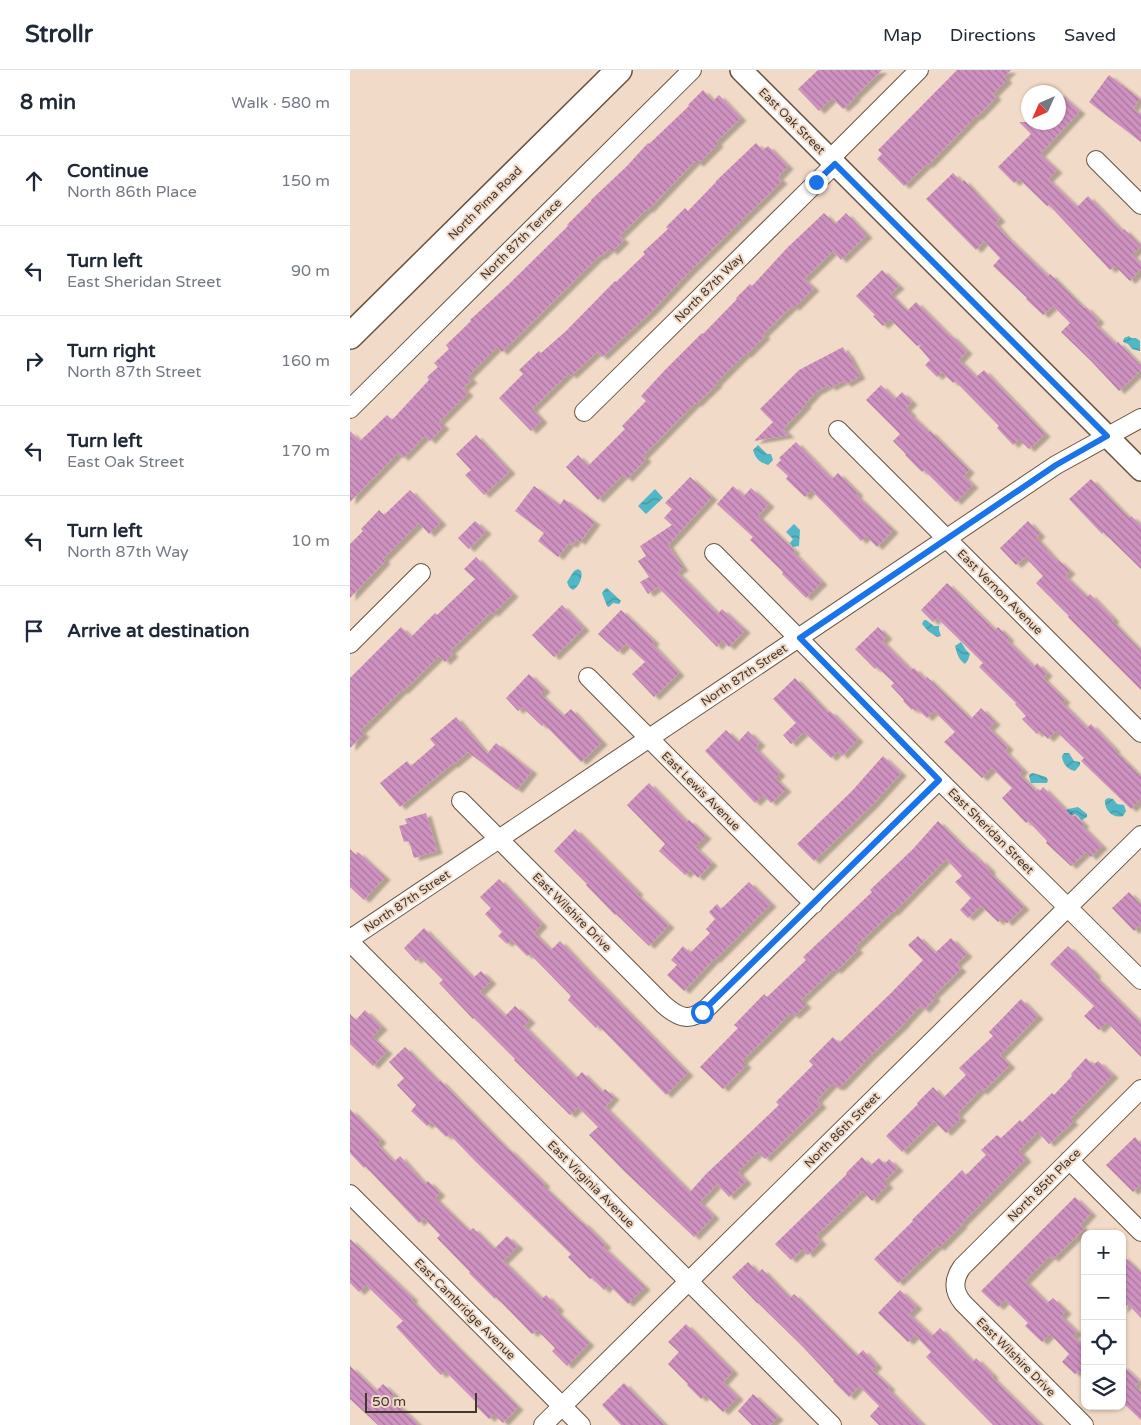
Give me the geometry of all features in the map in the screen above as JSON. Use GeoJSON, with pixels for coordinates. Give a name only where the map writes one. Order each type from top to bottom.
{"type":"FeatureCollection","features":[{"type":"Feature","properties":{"kind":"main road","name":"North Pima Road"},"geometry":{"type":"LineString","coordinates":[[350,336],[619,70]]}},
{"type":"Feature","properties":{"kind":"street","name":"North 87th Terrace"},"geometry":{"type":"LineString","coordinates":[[350,409],[692,70]]}},
{"type":"Feature","properties":{"kind":"street","name":"East Oak Street"},"geometry":{"type":"LineString","coordinates":[[741,70],[1141,470]]}},
{"type":"Feature","properties":{"kind":"street","name":"North 87th Way"},"geometry":{"type":"LineString","coordinates":[[584,412],[832,162],[919,70]]}},
{"type":"Feature","properties":{"kind":"street"},"geometry":{"type":"LineString","coordinates":[[1096,160],[1141,205]]}},
{"type":"Feature","properties":{"kind":"street","name":"North 87th Street"},"geometry":{"type":"LineString","coordinates":[[350,941],[500,838],[1056,465],[1141,418]]}},
{"type":"Feature","properties":{"kind":"street","name":"East Vernon Avenue"},"geometry":{"type":"LineString","coordinates":[[838,430],[1141,733]]}},
{"type":"Feature","properties":{"kind":"street","name":"East Sheridan Street"},"geometry":{"type":"LineString","coordinates":[[714,553],[1141,980]]}},
{"type":"Feature","properties":{"kind":"street"},"geometry":{"type":"LineString","coordinates":[[350,644],[422,573]]}},
{"type":"Feature","properties":{"kind":"street","name":"East Lewis Avenue"},"geometry":{"type":"LineString","coordinates":[[588,677],[814,904]]}},
{"type":"Feature","properties":{"kind":"street"},"geometry":{"type":"LineString","coordinates":[[814,904],[939,780]]}},
{"type":"Feature","properties":{"kind":"street","name":"East Wilshire Drive"},"geometry":{"type":"LineString","coordinates":[[461,801],[500,838],[664,1005],[678,1016],[687,1018],[695,1016],[708,1007],[814,904]]}},
{"type":"Feature","properties":{"kind":"street","name":"North 86th Street"},"geometry":{"type":"LineString","coordinates":[[543,1425],[1141,835]]}},
{"type":"Feature","properties":{"kind":"street","name":"East Virginia Avenue"},"geometry":{"type":"LineString","coordinates":[[350,941],[832,1425]]}},
{"type":"Feature","properties":{"kind":"street","name":"North 85th Place"},"geometry":{"type":"LineString","coordinates":[[954,1285],[955,1278],[962,1267],[1141,1089]]}},
{"type":"Feature","properties":{"kind":"street"},"geometry":{"type":"LineString","coordinates":[[1069,1160],[1141,1232]]}},
{"type":"Feature","properties":{"kind":"street","name":"East Cambridge Avenue"},"geometry":{"type":"LineString","coordinates":[[350,1194],[581,1425]]}},
{"type":"Feature","properties":{"kind":"street","name":"East Wilshire Drive"},"geometry":{"type":"LineString","coordinates":[[954,1285],[962,1303],[1084,1425]]}},
{"type":"Feature","properties":{"kind":"water"},"geometry":{"type":"Polygon","coordinates":[[[1129,336],[1140,341],[1140,351],[1132,349],[1123,342],[1124,338],[1129,336]]]}},
{"type":"Feature","properties":{"kind":"water"},"geometry":{"type":"Polygon","coordinates":[[[758,445],[767,454],[771,454],[773,460],[768,465],[760,461],[755,455],[753,450],[758,445]]]}},
{"type":"Feature","properties":{"kind":"water"},"geometry":{"type":"Polygon","coordinates":[[[655,489],[663,498],[646,514],[638,506],[655,489]]]}},
{"type":"Feature","properties":{"kind":"water"},"geometry":{"type":"Polygon","coordinates":[[[794,524],[800,530],[799,546],[793,547],[790,543],[793,539],[786,532],[794,524]]]}},
{"type":"Feature","properties":{"kind":"water"},"geometry":{"type":"Polygon","coordinates":[[[578,569],[581,571],[581,579],[573,590],[567,582],[574,571],[578,569]]]}},
{"type":"Feature","properties":{"kind":"water"},"geometry":{"type":"Polygon","coordinates":[[[607,588],[621,601],[619,604],[613,603],[609,607],[607,606],[602,593],[607,588]]]}},
{"type":"Feature","properties":{"kind":"water"},"geometry":{"type":"Polygon","coordinates":[[[924,620],[934,626],[939,626],[941,636],[937,637],[928,631],[922,624],[924,620]]]}},
{"type":"Feature","properties":{"kind":"water"},"geometry":{"type":"Polygon","coordinates":[[[961,642],[970,654],[965,664],[959,658],[955,646],[961,642]]]}},
{"type":"Feature","properties":{"kind":"water"},"geometry":{"type":"Polygon","coordinates":[[[1064,753],[1069,753],[1074,761],[1080,762],[1075,771],[1064,764],[1062,756],[1064,753]]]}},
{"type":"Feature","properties":{"kind":"water"},"geometry":{"type":"Polygon","coordinates":[[[1033,773],[1046,777],[1047,783],[1031,783],[1029,776],[1033,773]]]}},
{"type":"Feature","properties":{"kind":"water"},"geometry":{"type":"Polygon","coordinates":[[[1108,798],[1113,799],[1117,804],[1124,805],[1126,811],[1123,816],[1119,817],[1110,813],[1105,804],[1105,800],[1108,798]]]}},
{"type":"Feature","properties":{"kind":"water"},"geometry":{"type":"Polygon","coordinates":[[[1078,807],[1087,814],[1087,817],[1082,820],[1075,814],[1070,816],[1066,811],[1078,807]]]}},
{"type":"Feature","properties":{"kind":"building"},"geometry":{"type":"Polygon","coordinates":[[[818,70],[882,70],[843,109],[832,98],[819,111],[798,89],[818,70]]]}},
{"type":"Feature","properties":{"kind":"building"},"geometry":{"type":"Polygon","coordinates":[[[957,70],[1011,70],[1004,77],[1007,80],[993,94],[996,97],[928,165],[904,186],[877,159],[882,154],[878,150],[957,70]]]}},
{"type":"Feature","properties":{"kind":"building"},"geometry":{"type":"Polygon","coordinates":[[[1109,75],[1140,99],[1133,108],[1141,114],[1141,142],[1089,102],[1109,75]]]}},
{"type":"Feature","properties":{"kind":"building"},"geometry":{"type":"Polygon","coordinates":[[[703,90],[713,101],[719,95],[741,118],[716,142],[718,144],[698,164],[695,161],[648,210],[619,236],[624,240],[612,252],[609,249],[599,256],[502,352],[497,347],[468,376],[472,380],[463,388],[468,393],[439,422],[444,426],[430,441],[425,436],[403,458],[398,453],[350,502],[350,431],[360,441],[387,415],[392,420],[429,380],[427,377],[438,367],[434,363],[449,349],[446,345],[703,90]]]}},
{"type":"Feature","properties":{"kind":"building"},"geometry":{"type":"Polygon","coordinates":[[[1066,99],[1080,111],[1066,126],[1066,99]]]}},
{"type":"Feature","properties":{"kind":"building"},"geometry":{"type":"Polygon","coordinates":[[[1027,130],[1062,130],[1040,154],[1057,170],[1048,179],[1077,207],[1088,196],[1122,231],[1124,229],[1141,246],[1132,255],[1141,264],[1141,269],[1130,281],[1115,266],[1110,270],[1049,205],[1047,206],[1019,179],[1014,183],[998,167],[1031,134],[1027,130]]]}},
{"type":"Feature","properties":{"kind":"building"},"geometry":{"type":"Polygon","coordinates":[[[756,143],[763,150],[768,146],[788,166],[778,177],[782,181],[652,311],[602,357],[597,352],[571,376],[569,373],[532,409],[542,420],[531,431],[499,398],[523,374],[519,370],[539,351],[541,353],[566,331],[615,281],[645,254],[643,252],[668,229],[666,227],[685,208],[688,211],[756,143]]]}},
{"type":"Feature","properties":{"kind":"building"},"geometry":{"type":"Polygon","coordinates":[[[953,173],[962,182],[964,180],[1000,219],[995,223],[1006,236],[1048,276],[1050,274],[1084,308],[1086,307],[1099,320],[1095,324],[1116,344],[1118,342],[1141,366],[1141,370],[1119,391],[1061,332],[1070,323],[1053,306],[1043,315],[993,266],[1000,258],[984,241],[976,250],[926,199],[953,173]]]}},
{"type":"Feature","properties":{"kind":"building"},"geometry":{"type":"Polygon","coordinates":[[[824,213],[835,224],[846,213],[867,235],[841,260],[833,251],[804,279],[814,288],[763,334],[765,336],[643,456],[646,459],[627,479],[623,475],[598,500],[566,467],[578,455],[588,466],[625,429],[622,426],[646,401],[641,396],[664,371],[824,213]]]}},
{"type":"Feature","properties":{"kind":"building"},"geometry":{"type":"Polygon","coordinates":[[[882,270],[899,286],[890,294],[907,311],[916,302],[967,351],[959,360],[976,377],[984,370],[1045,434],[1029,449],[1019,439],[1013,445],[997,428],[999,426],[955,381],[953,383],[942,372],[937,377],[925,365],[930,360],[919,347],[922,344],[917,346],[890,319],[883,326],[856,296],[882,270]]]}},
{"type":"Feature","properties":{"kind":"building"},"geometry":{"type":"Polygon","coordinates":[[[843,347],[860,376],[846,384],[843,381],[830,388],[829,385],[816,392],[783,429],[789,435],[754,441],[773,422],[760,409],[799,370],[843,347]]]}},
{"type":"Feature","properties":{"kind":"building"},"geometry":{"type":"Polygon","coordinates":[[[881,385],[895,399],[902,392],[912,402],[906,408],[910,414],[969,470],[964,476],[973,485],[956,502],[924,470],[922,472],[905,455],[893,441],[900,434],[866,400],[881,385]]]}},
{"type":"Feature","properties":{"kind":"building"},"geometry":{"type":"Polygon","coordinates":[[[476,435],[510,471],[484,495],[465,475],[471,470],[456,454],[476,435]]]}},
{"type":"Feature","properties":{"kind":"building"},"geometry":{"type":"Polygon","coordinates":[[[796,442],[832,479],[838,473],[858,493],[856,495],[893,530],[877,547],[866,536],[861,541],[811,490],[805,497],[786,479],[788,476],[776,465],[781,460],[779,458],[796,442]]]}},
{"type":"Feature","properties":{"kind":"building"},"geometry":{"type":"Polygon","coordinates":[[[690,477],[712,497],[668,545],[683,568],[677,572],[718,614],[722,609],[745,630],[729,647],[722,641],[717,647],[658,587],[648,594],[640,582],[649,577],[638,561],[646,556],[640,546],[672,525],[664,518],[672,509],[665,503],[690,477]]]}},
{"type":"Feature","properties":{"kind":"building"},"geometry":{"type":"Polygon","coordinates":[[[1091,479],[1129,518],[1131,516],[1141,525],[1141,569],[1103,532],[1102,534],[1069,499],[1091,479]]]}},
{"type":"Feature","properties":{"kind":"building"},"geometry":{"type":"Polygon","coordinates":[[[534,486],[560,505],[564,499],[595,522],[580,542],[576,539],[572,545],[569,543],[558,557],[538,541],[544,533],[515,511],[534,486]]]}},
{"type":"Feature","properties":{"kind":"building"},"geometry":{"type":"Polygon","coordinates":[[[733,486],[744,496],[751,488],[769,504],[758,516],[795,551],[793,552],[822,582],[806,598],[782,574],[783,572],[750,540],[753,537],[717,504],[733,486]]]}},
{"type":"Feature","properties":{"kind":"building"},"geometry":{"type":"Polygon","coordinates":[[[410,490],[441,522],[429,534],[419,523],[383,559],[385,561],[350,598],[350,544],[379,510],[384,515],[410,490]]]}},
{"type":"Feature","properties":{"kind":"building"},"geometry":{"type":"Polygon","coordinates":[[[475,521],[486,531],[469,549],[458,538],[475,521]]]}},
{"type":"Feature","properties":{"kind":"building"},"geometry":{"type":"Polygon","coordinates":[[[1028,521],[1040,534],[1036,538],[1057,561],[1070,571],[1065,576],[1087,597],[1090,594],[1114,619],[1112,621],[1141,651],[1141,690],[1036,583],[1043,576],[1025,557],[1016,565],[1000,548],[1028,521]]]}},
{"type":"Feature","properties":{"kind":"building"},"geometry":{"type":"Polygon","coordinates":[[[476,557],[513,594],[450,651],[453,654],[445,662],[439,656],[402,690],[360,731],[364,734],[350,748],[350,678],[401,627],[411,637],[435,613],[437,615],[475,579],[464,569],[476,557]]]}},
{"type":"Feature","properties":{"kind":"building"},"geometry":{"type":"Polygon","coordinates":[[[947,583],[995,630],[998,627],[1009,638],[1007,640],[1034,667],[1037,663],[1047,673],[1043,678],[1065,700],[1062,703],[1087,728],[1091,724],[1141,777],[1141,799],[1131,809],[1081,761],[1084,758],[1056,731],[1048,739],[1040,731],[1037,734],[1022,719],[1026,716],[1016,703],[979,667],[983,663],[937,618],[933,622],[921,610],[947,583]]]}},
{"type":"Feature","properties":{"kind":"building"},"geometry":{"type":"Polygon","coordinates":[[[562,605],[584,628],[554,657],[532,635],[562,605]]]}},
{"type":"Feature","properties":{"kind":"building"},"geometry":{"type":"Polygon","coordinates":[[[621,610],[654,641],[652,644],[679,673],[654,697],[632,674],[645,662],[626,644],[618,652],[598,634],[621,610]]]}},
{"type":"Feature","properties":{"kind":"building"},"geometry":{"type":"Polygon","coordinates":[[[878,627],[887,636],[882,641],[911,670],[914,668],[925,679],[927,677],[971,719],[981,708],[995,722],[989,728],[1008,747],[1005,751],[1023,770],[1019,774],[1036,791],[1038,789],[1040,791],[1043,787],[1073,817],[1075,815],[1084,824],[1082,826],[1102,846],[1091,857],[1086,852],[1071,866],[1046,843],[1047,841],[1028,821],[1026,823],[1002,798],[1012,788],[992,768],[982,778],[944,742],[955,732],[934,711],[927,718],[917,709],[915,711],[913,708],[912,710],[903,701],[891,686],[894,683],[877,667],[875,669],[855,649],[878,627]]]}},
{"type":"Feature","properties":{"kind":"building"},"geometry":{"type":"Polygon","coordinates":[[[529,674],[545,689],[540,694],[563,716],[571,709],[602,742],[581,762],[544,724],[542,726],[522,707],[518,711],[506,698],[529,674]]]}},
{"type":"Feature","properties":{"kind":"building"},"geometry":{"type":"Polygon","coordinates":[[[795,678],[828,713],[830,711],[858,739],[842,756],[838,751],[831,758],[804,732],[791,744],[783,735],[796,723],[773,699],[795,678]]]}},
{"type":"Feature","properties":{"kind":"building"},"geometry":{"type":"Polygon","coordinates":[[[456,717],[487,754],[496,743],[532,771],[517,790],[468,752],[400,807],[380,783],[407,761],[411,766],[435,745],[430,739],[456,717]]]}},
{"type":"Feature","properties":{"kind":"building"},"geometry":{"type":"Polygon","coordinates":[[[726,730],[738,742],[748,731],[760,743],[755,748],[780,773],[775,778],[786,789],[771,803],[763,795],[755,803],[705,751],[726,730]]]}},
{"type":"Feature","properties":{"kind":"building"},"geometry":{"type":"Polygon","coordinates":[[[883,756],[901,773],[873,804],[814,861],[797,844],[852,791],[883,756]]]}},
{"type":"Feature","properties":{"kind":"building"},"geometry":{"type":"Polygon","coordinates":[[[649,783],[687,822],[689,820],[706,836],[695,847],[712,863],[698,878],[690,870],[685,875],[659,851],[665,844],[627,805],[649,783]]]}},
{"type":"Feature","properties":{"kind":"building"},"geometry":{"type":"Polygon","coordinates":[[[426,813],[437,851],[414,858],[409,841],[404,842],[399,826],[407,824],[405,819],[426,813]]]}},
{"type":"Feature","properties":{"kind":"building"},"geometry":{"type":"Polygon","coordinates":[[[938,821],[967,850],[990,869],[990,873],[1024,907],[1007,923],[1002,918],[998,922],[981,906],[968,918],[960,910],[971,898],[955,882],[962,876],[946,859],[893,913],[855,947],[858,950],[836,971],[834,969],[801,1000],[806,1005],[794,1016],[791,1013],[742,1061],[746,1065],[723,1089],[700,1067],[738,1028],[734,1025],[764,994],[767,997],[806,960],[803,957],[872,892],[870,890],[913,849],[938,821]]]}},
{"type":"Feature","properties":{"kind":"building"},"geometry":{"type":"Polygon","coordinates":[[[575,829],[638,892],[636,894],[669,925],[649,946],[615,915],[554,851],[575,829]]]}},
{"type":"Feature","properties":{"kind":"building"},"geometry":{"type":"Polygon","coordinates":[[[350,849],[356,855],[358,852],[385,877],[364,900],[350,887],[350,849]]]}},
{"type":"Feature","properties":{"kind":"building"},"geometry":{"type":"Polygon","coordinates":[[[499,879],[542,924],[534,933],[551,950],[560,941],[688,1073],[666,1095],[598,1025],[596,1028],[568,1000],[571,996],[530,954],[527,956],[511,940],[507,944],[498,936],[502,932],[485,914],[491,908],[480,897],[499,879]]]}},
{"type":"Feature","properties":{"kind":"building"},"geometry":{"type":"Polygon","coordinates":[[[749,882],[771,904],[684,991],[667,975],[677,965],[671,960],[683,946],[690,953],[710,933],[706,929],[715,919],[709,912],[717,904],[721,909],[749,882]]]}},
{"type":"Feature","properties":{"kind":"building"},"geometry":{"type":"Polygon","coordinates":[[[1129,892],[1141,905],[1141,924],[1134,931],[1112,908],[1129,892]]]}},
{"type":"Feature","properties":{"kind":"building"},"geometry":{"type":"Polygon","coordinates":[[[424,928],[473,978],[481,971],[491,981],[480,992],[505,1016],[515,1006],[530,1020],[524,1026],[576,1078],[582,1072],[602,1092],[605,1089],[614,1097],[605,1107],[690,1192],[706,1174],[779,1105],[776,1102],[813,1065],[809,1061],[833,1037],[839,1043],[923,960],[908,945],[918,936],[935,953],[951,938],[967,954],[956,964],[961,969],[933,996],[935,998],[924,1010],[920,1006],[840,1087],[835,1087],[832,1084],[817,1100],[821,1105],[765,1159],[758,1152],[738,1172],[746,1181],[729,1197],[717,1184],[700,1202],[714,1216],[694,1237],[589,1135],[598,1127],[578,1107],[570,1115],[439,983],[443,980],[420,957],[416,961],[404,948],[424,928]]]}},
{"type":"Feature","properties":{"kind":"building"},"geometry":{"type":"Polygon","coordinates":[[[1068,946],[1096,974],[1094,976],[1141,1023],[1141,1057],[1107,1022],[1099,1030],[1084,1016],[1094,1006],[1050,964],[1068,946]]]}},
{"type":"Feature","properties":{"kind":"building"},"geometry":{"type":"Polygon","coordinates":[[[1021,999],[1038,1016],[1000,1055],[1010,1065],[982,1092],[980,1090],[957,1114],[961,1118],[946,1133],[934,1121],[902,1152],[886,1136],[933,1087],[943,1098],[966,1075],[959,1068],[993,1036],[989,1032],[1021,999]]]}},
{"type":"Feature","properties":{"kind":"building"},"geometry":{"type":"Polygon","coordinates":[[[365,1010],[382,1027],[372,1037],[387,1051],[373,1066],[350,1044],[350,1014],[356,1020],[365,1010]]]}},
{"type":"Feature","properties":{"kind":"building"},"geometry":{"type":"Polygon","coordinates":[[[405,1047],[508,1150],[545,1184],[543,1186],[606,1245],[603,1247],[645,1287],[628,1304],[609,1285],[604,1290],[592,1278],[590,1279],[568,1257],[571,1254],[449,1134],[446,1137],[431,1122],[427,1126],[411,1111],[416,1105],[397,1085],[404,1078],[389,1062],[405,1047]]]}},
{"type":"Feature","properties":{"kind":"building"},"geometry":{"type":"Polygon","coordinates":[[[1086,1058],[1093,1065],[1098,1061],[1113,1075],[1070,1119],[1073,1122],[1049,1144],[1038,1132],[1019,1151],[1026,1159],[939,1248],[937,1246],[898,1283],[874,1259],[962,1170],[966,1175],[986,1155],[981,1150],[997,1135],[1001,1138],[1020,1120],[1022,1122],[1052,1093],[1054,1095],[1086,1058]]]}},
{"type":"Feature","properties":{"kind":"building"},"geometry":{"type":"Polygon","coordinates":[[[350,1109],[381,1140],[377,1144],[394,1162],[400,1156],[425,1184],[428,1181],[440,1193],[435,1198],[469,1231],[473,1228],[494,1249],[507,1236],[518,1246],[503,1261],[542,1299],[546,1295],[559,1308],[556,1311],[589,1343],[567,1366],[552,1351],[555,1348],[537,1330],[532,1334],[496,1297],[495,1299],[469,1273],[437,1238],[440,1235],[424,1218],[419,1223],[365,1166],[364,1168],[350,1153],[350,1109]]]}},
{"type":"Feature","properties":{"kind":"building"},"geometry":{"type":"Polygon","coordinates":[[[1135,1137],[1141,1144],[1141,1184],[1133,1192],[1106,1165],[1135,1137]]]}},
{"type":"Feature","properties":{"kind":"building"},"geometry":{"type":"Polygon","coordinates":[[[862,1157],[870,1166],[879,1158],[885,1164],[889,1159],[898,1168],[884,1181],[888,1185],[872,1201],[863,1191],[816,1236],[821,1242],[808,1255],[803,1249],[791,1260],[775,1244],[862,1157]]]}},
{"type":"Feature","properties":{"kind":"building"},"geometry":{"type":"Polygon","coordinates":[[[1075,1197],[1091,1213],[1080,1225],[1084,1229],[1053,1259],[1050,1256],[1025,1281],[1047,1303],[1053,1298],[1066,1311],[1061,1316],[1077,1332],[1073,1336],[1081,1343],[1081,1373],[1079,1371],[1075,1374],[1062,1362],[1069,1354],[1050,1334],[1042,1342],[1025,1326],[1028,1323],[1005,1300],[998,1307],[981,1291],[1075,1197]]]}},
{"type":"Feature","properties":{"kind":"building"},"geometry":{"type":"Polygon","coordinates":[[[350,1239],[413,1298],[411,1300],[518,1407],[503,1423],[494,1414],[489,1419],[476,1406],[478,1404],[445,1371],[441,1375],[433,1367],[396,1327],[403,1321],[366,1285],[359,1292],[350,1283],[350,1239]]]}},
{"type":"Feature","properties":{"kind":"building"},"geometry":{"type":"Polygon","coordinates":[[[1126,1259],[1141,1273],[1141,1318],[1128,1304],[1126,1306],[1126,1259]]]}},
{"type":"Feature","properties":{"kind":"building"},"geometry":{"type":"Polygon","coordinates":[[[748,1262],[758,1273],[762,1269],[790,1298],[794,1294],[857,1356],[863,1350],[877,1365],[872,1370],[890,1387],[888,1389],[923,1425],[879,1425],[870,1416],[879,1406],[859,1386],[849,1397],[802,1346],[732,1277],[748,1262]]]}},
{"type":"Feature","properties":{"kind":"building"},"geometry":{"type":"Polygon","coordinates":[[[900,1290],[917,1306],[909,1314],[932,1336],[940,1328],[973,1362],[976,1358],[993,1375],[992,1377],[1041,1425],[993,1425],[926,1357],[931,1352],[915,1335],[908,1342],[878,1313],[900,1290]]]}},
{"type":"Feature","properties":{"kind":"building"},"geometry":{"type":"Polygon","coordinates":[[[686,1324],[733,1371],[723,1382],[738,1397],[723,1412],[705,1395],[701,1399],[668,1364],[679,1352],[668,1342],[686,1324]]]}},
{"type":"Feature","properties":{"kind":"building"},"geometry":{"type":"Polygon","coordinates":[[[350,1366],[376,1391],[383,1384],[394,1394],[391,1398],[419,1425],[378,1425],[350,1399],[350,1366]]]}},
{"type":"Feature","properties":{"kind":"building"},"geometry":{"type":"Polygon","coordinates":[[[1126,1369],[1139,1381],[1135,1386],[1141,1392],[1141,1420],[1126,1406],[1126,1369]]]}},
{"type":"Feature","properties":{"kind":"building"},"geometry":{"type":"Polygon","coordinates":[[[624,1383],[665,1425],[621,1425],[602,1405],[624,1383]]]}},
{"type":"Feature","properties":{"kind":"building"},"geometry":{"type":"Polygon","coordinates":[[[753,1394],[778,1417],[770,1425],[752,1425],[738,1411],[753,1394]]]}},
{"type":"Feature","properties":{"kind":"route"},"geometry":{"type":"LineString","coordinates":[[702,1012],[939,780],[800,638],[1056,465],[1107,436],[835,164],[816,182]]}}]}
